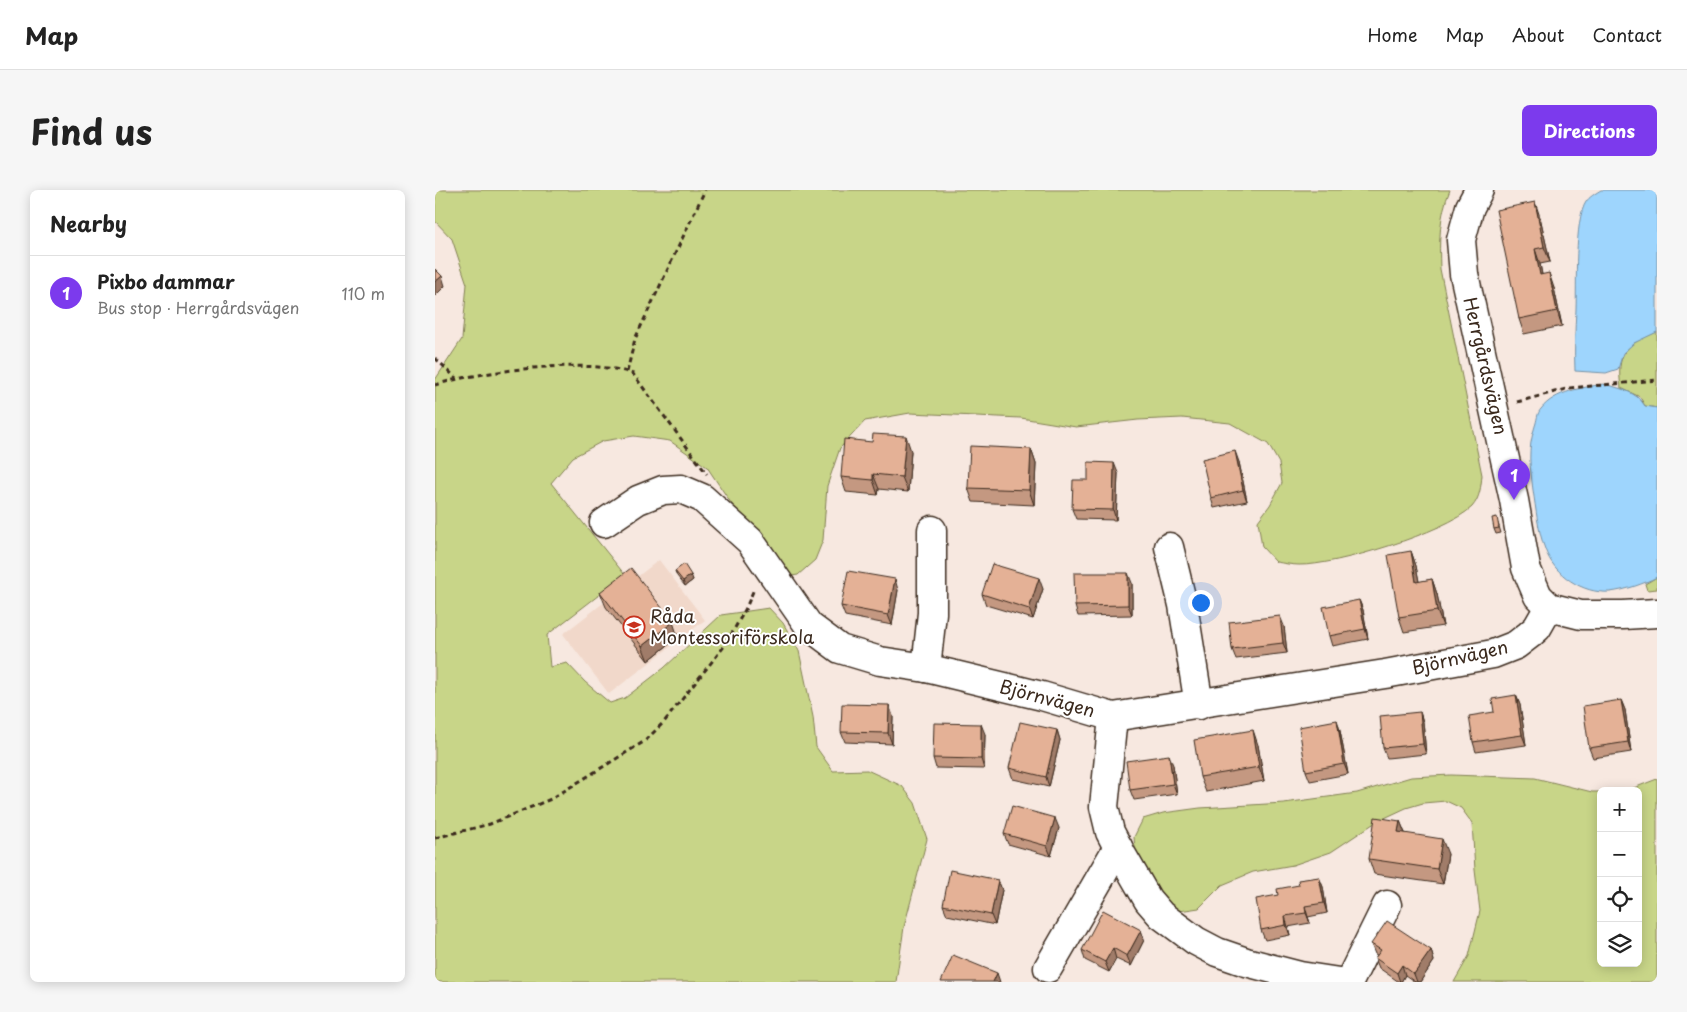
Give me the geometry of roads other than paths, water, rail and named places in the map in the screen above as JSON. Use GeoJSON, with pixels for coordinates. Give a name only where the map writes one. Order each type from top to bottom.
{"type":"FeatureCollection","features":[{"type":"Feature","properties":{"kind":"street","name":"Herrgårdsvägen"},"geometry":{"type":"LineString","coordinates":[[1479,190],[1470,207],[1461,240],[1465,274],[1521,533],[1526,568],[1538,596],[1549,608]]}},
{"type":"Feature","properties":{"kind":"street","name":"Björnvägen"},"geometry":{"type":"LineString","coordinates":[[604,523],[637,500],[663,490],[681,489],[702,498],[750,541],[809,626],[840,649],[880,661],[926,668],[1042,696],[1113,717],[1385,674],[1493,654],[1516,645],[1537,628],[1549,608]]}},
{"type":"Feature","properties":{"kind":"street"},"geometry":{"type":"LineString","coordinates":[[926,668],[932,613],[932,530]]}},
{"type":"Feature","properties":{"kind":"street"},"geometry":{"type":"LineString","coordinates":[[1169,547],[1183,605],[1199,704]]}},
{"type":"Feature","properties":{"kind":"street"},"geometry":{"type":"LineString","coordinates":[[1549,608],[1581,615],[1657,613]]}},
{"type":"Feature","properties":{"kind":"street"},"geometry":{"type":"LineString","coordinates":[[1113,717],[1104,807],[1110,832],[1148,900],[1161,915],[1196,941],[1217,952],[1246,962],[1300,976],[1339,982]]}},
{"type":"Feature","properties":{"kind":"street"},"geometry":{"type":"LineString","coordinates":[[1048,968],[1118,847]]}},
{"type":"Feature","properties":{"kind":"street"},"geometry":{"type":"LineString","coordinates":[[1349,982],[1387,904]]}},
{"type":"Feature","properties":{"kind":"water"},"geometry":{"type":"Polygon","coordinates":[[[1601,190],[1657,190],[1657,332],[1634,343],[1623,353],[1618,369],[1606,373],[1575,371],[1577,254],[1580,223],[1586,202],[1601,190]]]}},
{"type":"Feature","properties":{"kind":"water"},"geometry":{"type":"Polygon","coordinates":[[[1603,384],[1627,391],[1637,397],[1645,406],[1657,408],[1657,577],[1622,590],[1610,592],[1590,590],[1571,581],[1562,575],[1549,558],[1539,527],[1530,458],[1532,435],[1538,415],[1547,403],[1569,391],[1603,384]]]}},
{"type":"Feature","properties":{"kind":"place","name":"Pixbo dammar"},"geometry":{"type":"Point","coordinates":[1514,500]}},
{"type":"Feature","properties":{"kind":"place","name":"Råda Montessoriförskola"},"geometry":{"type":"Point","coordinates":[634,627]}}]}
